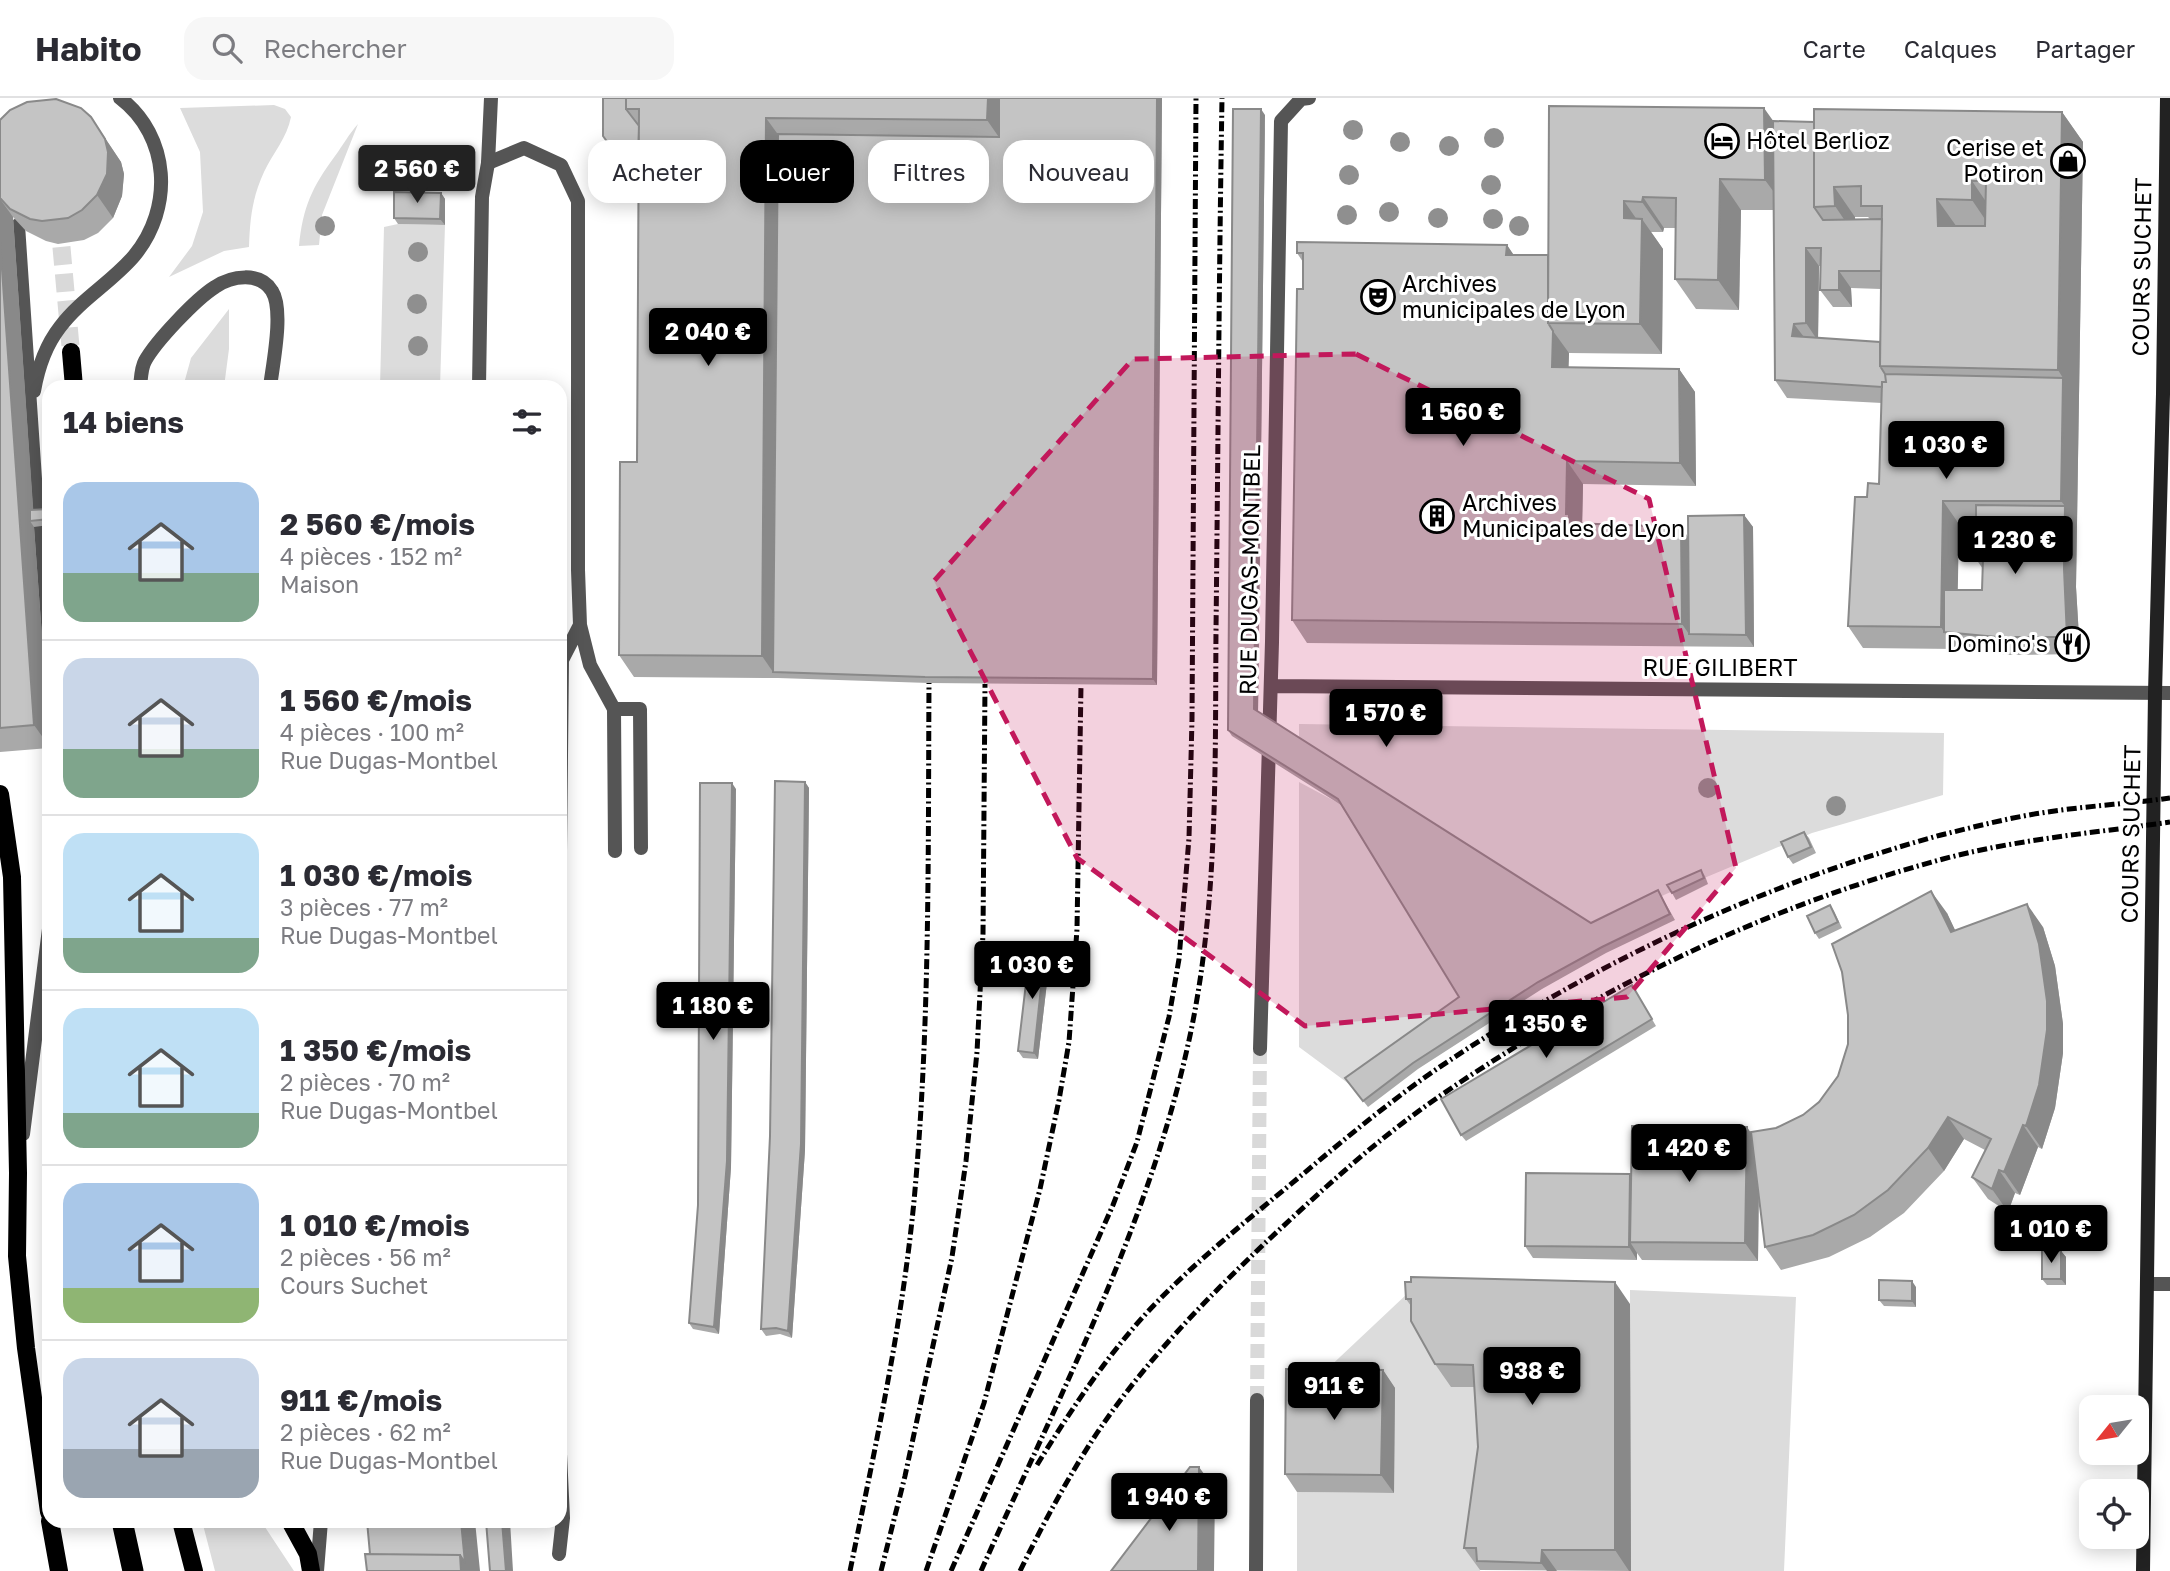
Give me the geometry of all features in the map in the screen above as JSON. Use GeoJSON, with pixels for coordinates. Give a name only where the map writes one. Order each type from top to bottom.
{"type":"FeatureCollection","features":[{"type":"Feature","properties":{"kind":"highway"},"geometry":{"type":"LineString","coordinates":[[124,1528],[133,1571]]}},
{"type":"Feature","properties":{"kind":"main road"},"geometry":{"type":"LineString","coordinates":[[71,352],[73,380]]}},
{"type":"Feature","properties":{"kind":"main road"},"geometry":{"type":"LineString","coordinates":[[0,794],[12,877],[17,1256],[26,1348],[42,1462]]}},
{"type":"Feature","properties":{"kind":"main road"},"geometry":{"type":"LineString","coordinates":[[51,1528],[59,1571]]}},
{"type":"Feature","properties":{"kind":"main road"},"geometry":{"type":"LineString","coordinates":[[183,1528],[194,1571]]}},
{"type":"Feature","properties":{"kind":"main road"},"geometry":{"type":"LineString","coordinates":[[294,1528],[314,1571]]}},
{"type":"Feature","properties":{"kind":"street"},"geometry":{"type":"LineString","coordinates":[[31,413],[39,372],[55,334],[70,314],[135,256],[156,218],[161,172],[155,144],[142,117],[120,98]]}},
{"type":"Feature","properties":{"kind":"street"},"geometry":{"type":"LineString","coordinates":[[478,380],[482,197],[488,163],[491,98]]}},
{"type":"Feature","properties":{"kind":"street","name":"COURS SUCHET"},"geometry":{"type":"LineString","coordinates":[[2143,1571],[2163,693],[2167,98]]}},
{"type":"Feature","properties":{"kind":"street","name":"RUE DUGAS-MONTBEL"},"geometry":{"type":"LineString","coordinates":[[1259,1049],[1271,686],[1281,121],[1305,99]]}},
{"type":"Feature","properties":{"kind":"street"},"geometry":{"type":"LineString","coordinates":[[488,163],[524,148],[561,165],[578,201],[580,625],[590,665],[614,709],[615,851]]}},
{"type":"Feature","properties":{"kind":"street"},"geometry":{"type":"LineString","coordinates":[[18,225],[42,581]]}},
{"type":"Feature","properties":{"kind":"street"},"geometry":{"type":"LineString","coordinates":[[141,380],[143,363],[167,332],[214,287],[236,277],[261,280],[273,292],[279,316],[272,380]]}},
{"type":"Feature","properties":{"kind":"street"},"geometry":{"type":"LineString","coordinates":[[567,650],[580,625]]}},
{"type":"Feature","properties":{"kind":"street","name":"RUE GILIBERT"},"geometry":{"type":"LineString","coordinates":[[1271,686],[2163,693]]}},
{"type":"Feature","properties":{"kind":"street"},"geometry":{"type":"LineString","coordinates":[[614,709],[640,709],[641,848]]}},
{"type":"Feature","properties":{"kind":"street"},"geometry":{"type":"LineString","coordinates":[[18,1173],[42,984]]}},
{"type":"Feature","properties":{"kind":"street"},"geometry":{"type":"LineString","coordinates":[[2148,1284],[2170,1284]]}},
{"type":"Feature","properties":{"kind":"street"},"geometry":{"type":"LineString","coordinates":[[1256,1571],[1257,1400]]}},
{"type":"Feature","properties":{"kind":"street"},"geometry":{"type":"LineString","coordinates":[[314,1571],[320,1528]]}},
{"type":"Feature","properties":{"kind":"street"},"geometry":{"type":"LineString","coordinates":[[559,1554],[562,1528]]}},
{"type":"Feature","properties":{"kind":"highlighted area"},"geometry":{"type":"Polygon","coordinates":[[[1356,354],[1649,499],[1736,868],[1627,997],[1305,1026],[1077,858],[934,581],[1133,359],[1356,354]]]}},
{"type":"Feature","properties":{"kind":"shaded area"},"geometry":{"type":"Polygon","coordinates":[[[274,105],[285,109],[291,117],[286,132],[264,172],[254,200],[249,247],[224,251],[169,277],[192,246],[203,212],[200,152],[180,108],[274,105]]]}},
{"type":"Feature","properties":{"kind":"shaded area"},"geometry":{"type":"Polygon","coordinates":[[[358,124],[322,215],[319,245],[299,246],[306,209],[315,188],[358,124]]]}},
{"type":"Feature","properties":{"kind":"shaded area"},"geometry":{"type":"Polygon","coordinates":[[[398,224],[445,225],[440,380],[380,380],[384,227],[398,224]]]}},
{"type":"Feature","properties":{"kind":"shaded area"},"geometry":{"type":"Polygon","coordinates":[[[229,309],[229,349],[225,380],[185,380],[191,358],[229,309]]]}},
{"type":"Feature","properties":{"kind":"shaded area"},"geometry":{"type":"Polygon","coordinates":[[[1299,724],[1944,733],[1943,795],[1812,833],[1666,894],[1596,929],[1299,739],[1299,724]]]}},
{"type":"Feature","properties":{"kind":"shaded area"},"geometry":{"type":"Polygon","coordinates":[[[1299,782],[1342,805],[1464,1003],[1349,1084],[1299,1047],[1299,782]]]}},
{"type":"Feature","properties":{"kind":"shaded area"},"geometry":{"type":"Polygon","coordinates":[[[1630,1290],[1796,1297],[1784,1571],[1631,1571],[1630,1290]]]}},
{"type":"Feature","properties":{"kind":"shaded area"},"geometry":{"type":"Polygon","coordinates":[[[1408,1293],[1488,1387],[1494,1470],[1480,1571],[1297,1571],[1297,1492],[1394,1493],[1395,1388],[1323,1373],[1408,1293]]]}},
{"type":"Feature","properties":{"kind":"shaded area"},"geometry":{"type":"Polygon","coordinates":[[[204,1528],[266,1528],[294,1571],[215,1571],[204,1528]]]}},
{"type":"Feature","properties":{"kind":"building"},"geometry":{"type":"Polygon","coordinates":[[[603,98],[626,98],[626,109],[639,126],[639,140],[606,140],[603,136],[603,98]]]}},
{"type":"Feature","properties":{"kind":"building"},"geometry":{"type":"Polygon","coordinates":[[[626,98],[988,98],[987,120],[766,118],[766,140],[740,140],[740,203],[765,203],[762,656],[619,655],[620,462],[637,462],[638,203],[726,203],[726,140],[639,140],[639,109],[626,109],[626,98]]]}},
{"type":"Feature","properties":{"kind":"building"},"geometry":{"type":"Polygon","coordinates":[[[999,98],[1157,98],[1153,679],[925,677],[773,672],[777,203],[854,203],[854,140],[778,140],[778,134],[999,137],[999,98]]]}},
{"type":"Feature","properties":{"kind":"building"},"geometry":{"type":"Polygon","coordinates":[[[56,99],[81,108],[91,117],[105,139],[108,152],[107,174],[97,195],[82,210],[68,218],[42,221],[30,219],[10,209],[0,198],[0,120],[10,110],[27,102],[56,99]]]}},
{"type":"Feature","properties":{"kind":"building"},"geometry":{"type":"Polygon","coordinates":[[[1549,106],[1764,108],[1765,180],[1720,179],[1718,280],[1675,279],[1676,198],[1643,197],[1642,202],[1624,201],[1624,218],[1642,219],[1640,324],[1548,323],[1549,106]]]}},
{"type":"Feature","properties":{"kind":"building"},"geometry":{"type":"Polygon","coordinates":[[[1233,109],[1261,109],[1254,709],[1591,923],[1658,890],[1670,914],[1538,982],[1413,1063],[1363,1101],[1345,1078],[1459,997],[1338,799],[1228,730],[1233,109]]]}},
{"type":"Feature","properties":{"kind":"building"},"geometry":{"type":"Polygon","coordinates":[[[1814,109],[2062,112],[2058,370],[1880,366],[1882,206],[1861,206],[1861,186],[1834,187],[1835,206],[1814,207],[1814,109]],[[1972,181],[1972,200],[1937,199],[1938,226],[1985,226],[1986,181],[1972,181]]]}},
{"type":"Feature","properties":{"kind":"building"},"geometry":{"type":"Polygon","coordinates":[[[1773,121],[1814,122],[1814,207],[1823,220],[1882,219],[1881,271],[1839,271],[1839,290],[1820,290],[1821,248],[1806,248],[1806,323],[1794,324],[1792,336],[1880,342],[1880,366],[1886,382],[1882,382],[1882,387],[1775,380],[1773,121]]]}},
{"type":"Feature","properties":{"kind":"building"},"geometry":{"type":"Polygon","coordinates":[[[394,192],[441,193],[440,219],[394,218],[394,192]]]}},
{"type":"Feature","properties":{"kind":"building"},"geometry":{"type":"Polygon","coordinates":[[[0,241],[34,725],[0,728],[0,241]]]}},
{"type":"Feature","properties":{"kind":"building","name":"Archives Municipales de Lyon"},"geometry":{"type":"Polygon","coordinates":[[[1297,242],[1507,245],[1506,255],[1548,255],[1548,323],[1553,331],[1552,367],[1679,369],[1680,463],[1567,461],[1566,514],[1569,514],[1569,523],[1681,527],[1682,624],[1292,620],[1297,289],[1303,289],[1303,253],[1297,253],[1297,242]]]}},
{"type":"Feature","properties":{"kind":"building"},"geometry":{"type":"Polygon","coordinates":[[[1885,374],[2063,378],[2061,501],[1943,501],[1941,627],[1848,626],[1855,497],[1867,497],[1868,483],[1879,484],[1882,382],[1886,382],[1885,374]]]}},
{"type":"Feature","properties":{"kind":"building"},"geometry":{"type":"Polygon","coordinates":[[[1976,505],[2065,506],[2067,637],[1997,637],[1944,632],[1944,590],[1982,590],[1983,559],[1976,559],[1976,505]]]}},
{"type":"Feature","properties":{"kind":"building"},"geometry":{"type":"Polygon","coordinates":[[[42,509],[42,520],[30,521],[30,510],[42,509]]]}},
{"type":"Feature","properties":{"kind":"building"},"geometry":{"type":"Polygon","coordinates":[[[1744,515],[1746,635],[1689,634],[1688,516],[1744,515]]]}},
{"type":"Feature","properties":{"kind":"building"},"geometry":{"type":"Polygon","coordinates":[[[775,781],[805,782],[801,1144],[788,1331],[776,1328],[761,1329],[770,1136],[775,781]]]}},
{"type":"Feature","properties":{"kind":"building"},"geometry":{"type":"Polygon","coordinates":[[[700,783],[732,783],[727,1161],[714,1327],[689,1323],[698,1205],[700,783]]]}},
{"type":"Feature","properties":{"kind":"building"},"geometry":{"type":"Polygon","coordinates":[[[1804,832],[1811,847],[1788,857],[1781,842],[1804,832]]]}},
{"type":"Feature","properties":{"kind":"building"},"geometry":{"type":"Polygon","coordinates":[[[1701,870],[1704,878],[1672,893],[1667,885],[1701,870]]]}},
{"type":"Feature","properties":{"kind":"building"},"geometry":{"type":"Polygon","coordinates":[[[1931,891],[1951,932],[2027,904],[2039,944],[2047,1001],[2047,1030],[2039,1085],[2026,1126],[2023,1125],[2004,1172],[1999,1170],[1992,1189],[1972,1177],[1991,1139],[1948,1117],[1928,1148],[1888,1190],[1854,1215],[1813,1235],[1765,1247],[1751,1132],[1776,1128],[1803,1115],[1819,1102],[1838,1076],[1848,1044],[1848,1015],[1842,972],[1832,944],[1931,891]]]}},
{"type":"Feature","properties":{"kind":"building"},"geometry":{"type":"Polygon","coordinates":[[[1830,905],[1838,922],[1815,933],[1807,916],[1830,905]]]}},
{"type":"Feature","properties":{"kind":"building"},"geometry":{"type":"Polygon","coordinates":[[[1030,949],[1045,950],[1034,1053],[1018,1051],[1030,949]]]}},
{"type":"Feature","properties":{"kind":"building"},"geometry":{"type":"Polygon","coordinates":[[[1632,985],[1652,1019],[1461,1135],[1441,1099],[1632,985]]]}},
{"type":"Feature","properties":{"kind":"building"},"geometry":{"type":"Polygon","coordinates":[[[1632,1126],[1747,1127],[1745,1243],[1630,1242],[1632,1126]]]}},
{"type":"Feature","properties":{"kind":"building"},"geometry":{"type":"Polygon","coordinates":[[[1526,1173],[1630,1174],[1629,1247],[1525,1246],[1526,1173]]]}},
{"type":"Feature","properties":{"kind":"building"},"geometry":{"type":"Polygon","coordinates":[[[2042,1250],[2061,1251],[2061,1279],[2042,1279],[2042,1250]]]}},
{"type":"Feature","properties":{"kind":"building"},"geometry":{"type":"Polygon","coordinates":[[[1411,1277],[1615,1282],[1615,1550],[1542,1550],[1541,1563],[1477,1561],[1476,1548],[1464,1548],[1478,1447],[1473,1365],[1435,1364],[1411,1321],[1411,1299],[1406,1299],[1405,1282],[1411,1282],[1411,1277]]]}},
{"type":"Feature","properties":{"kind":"building"},"geometry":{"type":"Polygon","coordinates":[[[1879,1280],[1912,1281],[1912,1301],[1879,1300],[1879,1280]]]}},
{"type":"Feature","properties":{"kind":"building"},"geometry":{"type":"Polygon","coordinates":[[[1286,1369],[1383,1370],[1381,1475],[1285,1474],[1286,1369]]]}},
{"type":"Feature","properties":{"kind":"building"},"geometry":{"type":"Polygon","coordinates":[[[1190,1467],[1199,1467],[1198,1571],[1111,1571],[1190,1467]]]}},
{"type":"Feature","properties":{"kind":"building"},"geometry":{"type":"Polygon","coordinates":[[[368,1528],[462,1528],[465,1563],[460,1555],[370,1554],[368,1528]]]}},
{"type":"Feature","properties":{"kind":"building"},"geometry":{"type":"Polygon","coordinates":[[[487,1528],[503,1528],[506,1571],[490,1571],[487,1528]]]}},
{"type":"Feature","properties":{"kind":"building"},"geometry":{"type":"Polygon","coordinates":[[[365,1554],[460,1555],[461,1571],[367,1571],[365,1554]]]}},
{"type":"Feature","properties":{"kind":"tunnel"},"geometry":{"type":"LineString","coordinates":[[59,220],[71,352]]}},
{"type":"Feature","properties":{"kind":"tunnel"},"geometry":{"type":"LineString","coordinates":[[1257,1400],[1260,1049]]}},
{"type":"Feature","properties":{"kind":"railway"},"geometry":{"type":"LineString","coordinates":[[951,1571],[1113,1205],[1137,1142],[1169,1017],[1179,959],[1189,838],[1192,719],[1196,98]]}},
{"type":"Feature","properties":{"kind":"railway"},"geometry":{"type":"LineString","coordinates":[[981,1571],[1072,1371],[1129,1236],[1154,1167],[1192,1026],[1207,928],[1215,779],[1222,98]]}},
{"type":"Feature","properties":{"kind":"railway"},"geometry":{"type":"LineString","coordinates":[[850,1571],[895,1341],[914,1201],[926,1007],[929,683]]}},
{"type":"Feature","properties":{"kind":"railway"},"geometry":{"type":"LineString","coordinates":[[881,1571],[905,1476],[952,1257],[966,1161],[977,1052],[983,934],[985,684]]}},
{"type":"Feature","properties":{"kind":"railway"},"geometry":{"type":"LineString","coordinates":[[926,1571],[984,1403],[1040,1189],[1059,1100],[1069,1042],[1077,929],[1081,685]]}},
{"type":"Feature","properties":{"kind":"railway"},"geometry":{"type":"LineString","coordinates":[[1037,1465],[1108,1359],[1141,1319],[1191,1269],[1396,1098],[1490,1034],[1551,998],[1613,964],[1740,904],[1873,855],[2016,817],[2170,798]]}},
{"type":"Feature","properties":{"kind":"railway"},"geometry":{"type":"LineString","coordinates":[[1020,1571],[1056,1501],[1097,1433],[1134,1382],[1175,1334],[1240,1267],[1349,1167],[1418,1111],[1478,1071],[1573,1013],[1674,959],[1726,935],[1833,893],[1971,852],[2028,841],[2170,822]]}},
{"type":"Feature","properties":{"kind":"place","name":"Hôtel Berlioz"},"geometry":{"type":"Point","coordinates":[1722,141]}},
{"type":"Feature","properties":{"kind":"place","name":"Cerise et Potiron"},"geometry":{"type":"Point","coordinates":[2068,161]}},
{"type":"Feature","properties":{"kind":"place","name":"Archives municipales de Lyon"},"geometry":{"type":"Point","coordinates":[1378,297]}},
{"type":"Feature","properties":{"kind":"place","name":"Archives Municipales de Lyon"},"geometry":{"type":"Point","coordinates":[1437,516]}},
{"type":"Feature","properties":{"kind":"place","name":"Domino's"},"geometry":{"type":"Point","coordinates":[2072,644]}}]}
